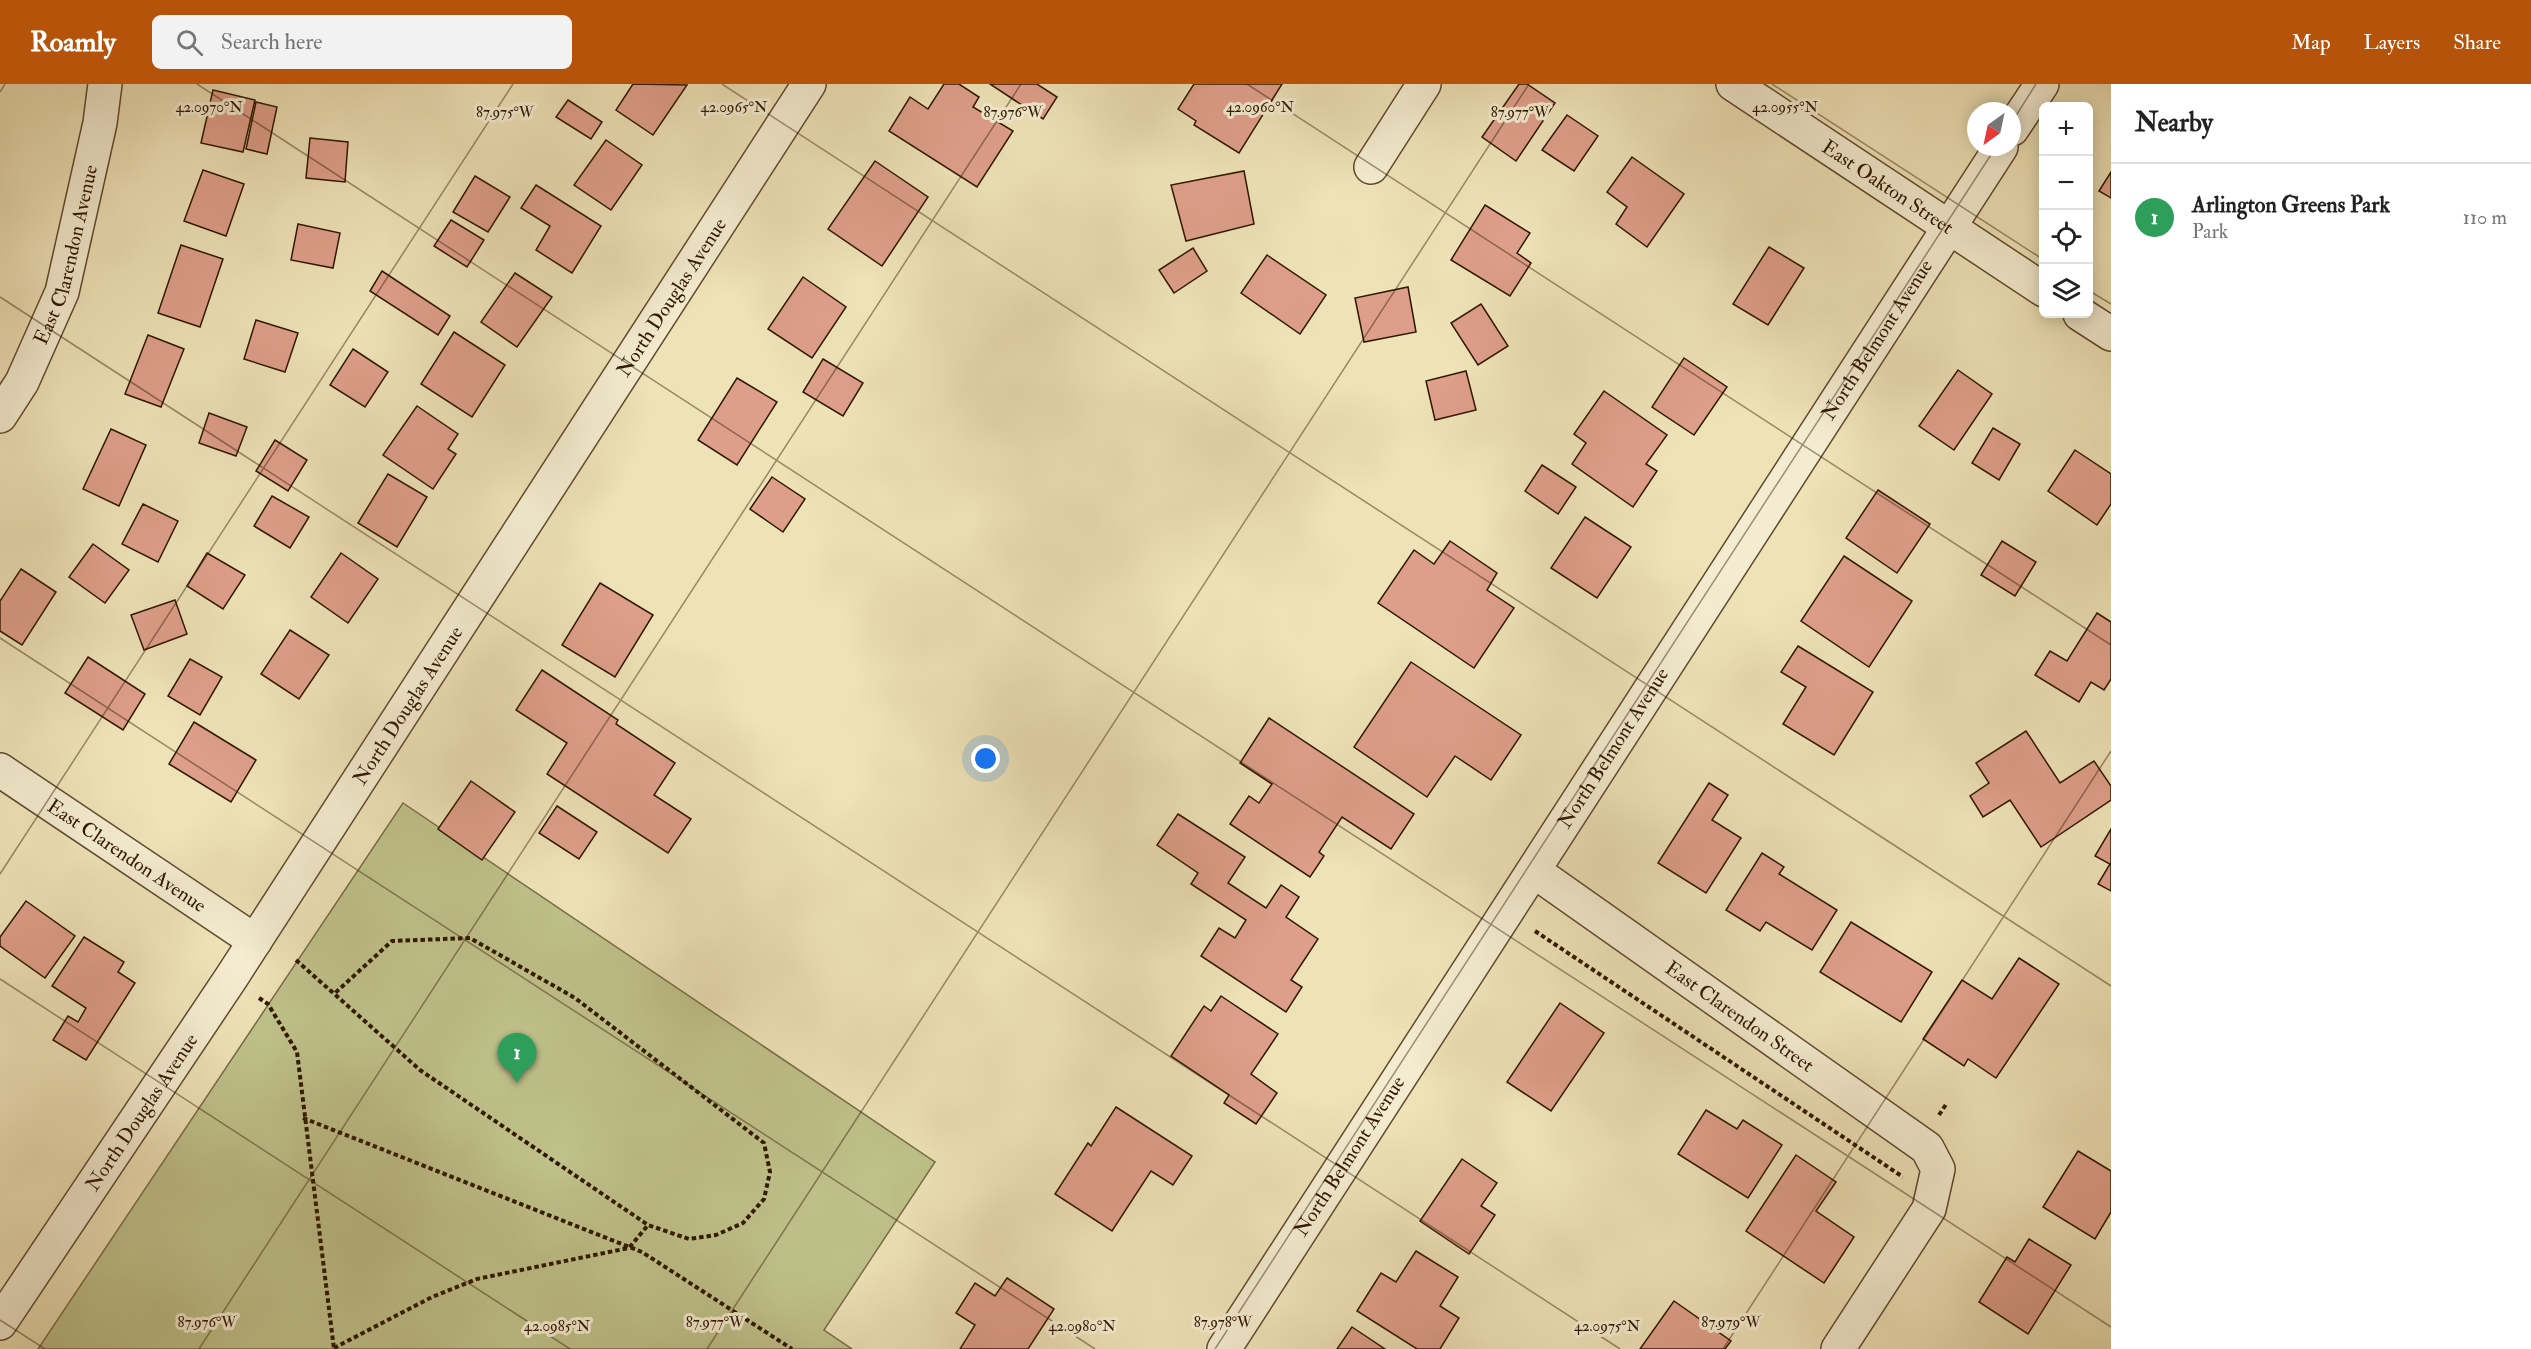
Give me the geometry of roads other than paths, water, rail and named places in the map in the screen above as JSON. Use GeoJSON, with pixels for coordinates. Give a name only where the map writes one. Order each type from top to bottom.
{"type":"FeatureCollection","features":[{"type":"Feature","properties":{"kind":"street","name":"East Clarendon Avenue"},"geometry":{"type":"LineString","coordinates":[[0,416],[22,382],[62,292],[100,123],[105,84]]}},
{"type":"Feature","properties":{"kind":"street","name":"North Douglas Avenue"},"geometry":{"type":"LineString","coordinates":[[0,1323],[231,978],[809,84]]}},
{"type":"Feature","properties":{"kind":"street"},"geometry":{"type":"LineString","coordinates":[[1371,167],[1424,84]]}},
{"type":"Feature","properties":{"kind":"street","name":"East Oakton Street"},"geometry":{"type":"LineString","coordinates":[[1733,84],[2039,287]]}},
{"type":"Feature","properties":{"kind":"street"},"geometry":{"type":"LineString","coordinates":[[2021,116],[2042,84]]}},
{"type":"Feature","properties":{"kind":"street","name":"North Belmont Avenue"},"geometry":{"type":"LineString","coordinates":[[1224,1349],[1995,156]]}},
{"type":"Feature","properties":{"kind":"street"},"geometry":{"type":"LineString","coordinates":[[2086,318],[2111,334]]}},
{"type":"Feature","properties":{"kind":"street","name":"East Clarendon Avenue"},"geometry":{"type":"LineString","coordinates":[[0,770],[255,941]]}},
{"type":"Feature","properties":{"kind":"street","name":"East Clarendon Street"},"geometry":{"type":"LineString","coordinates":[[1534,871],[1927,1148],[1938,1169],[1929,1209],[1838,1349]]}},
{"type":"Feature","properties":{"kind":"place","name":"Arlington Greens Park"},"geometry":{"type":"Point","coordinates":[517,1083]}}]}
